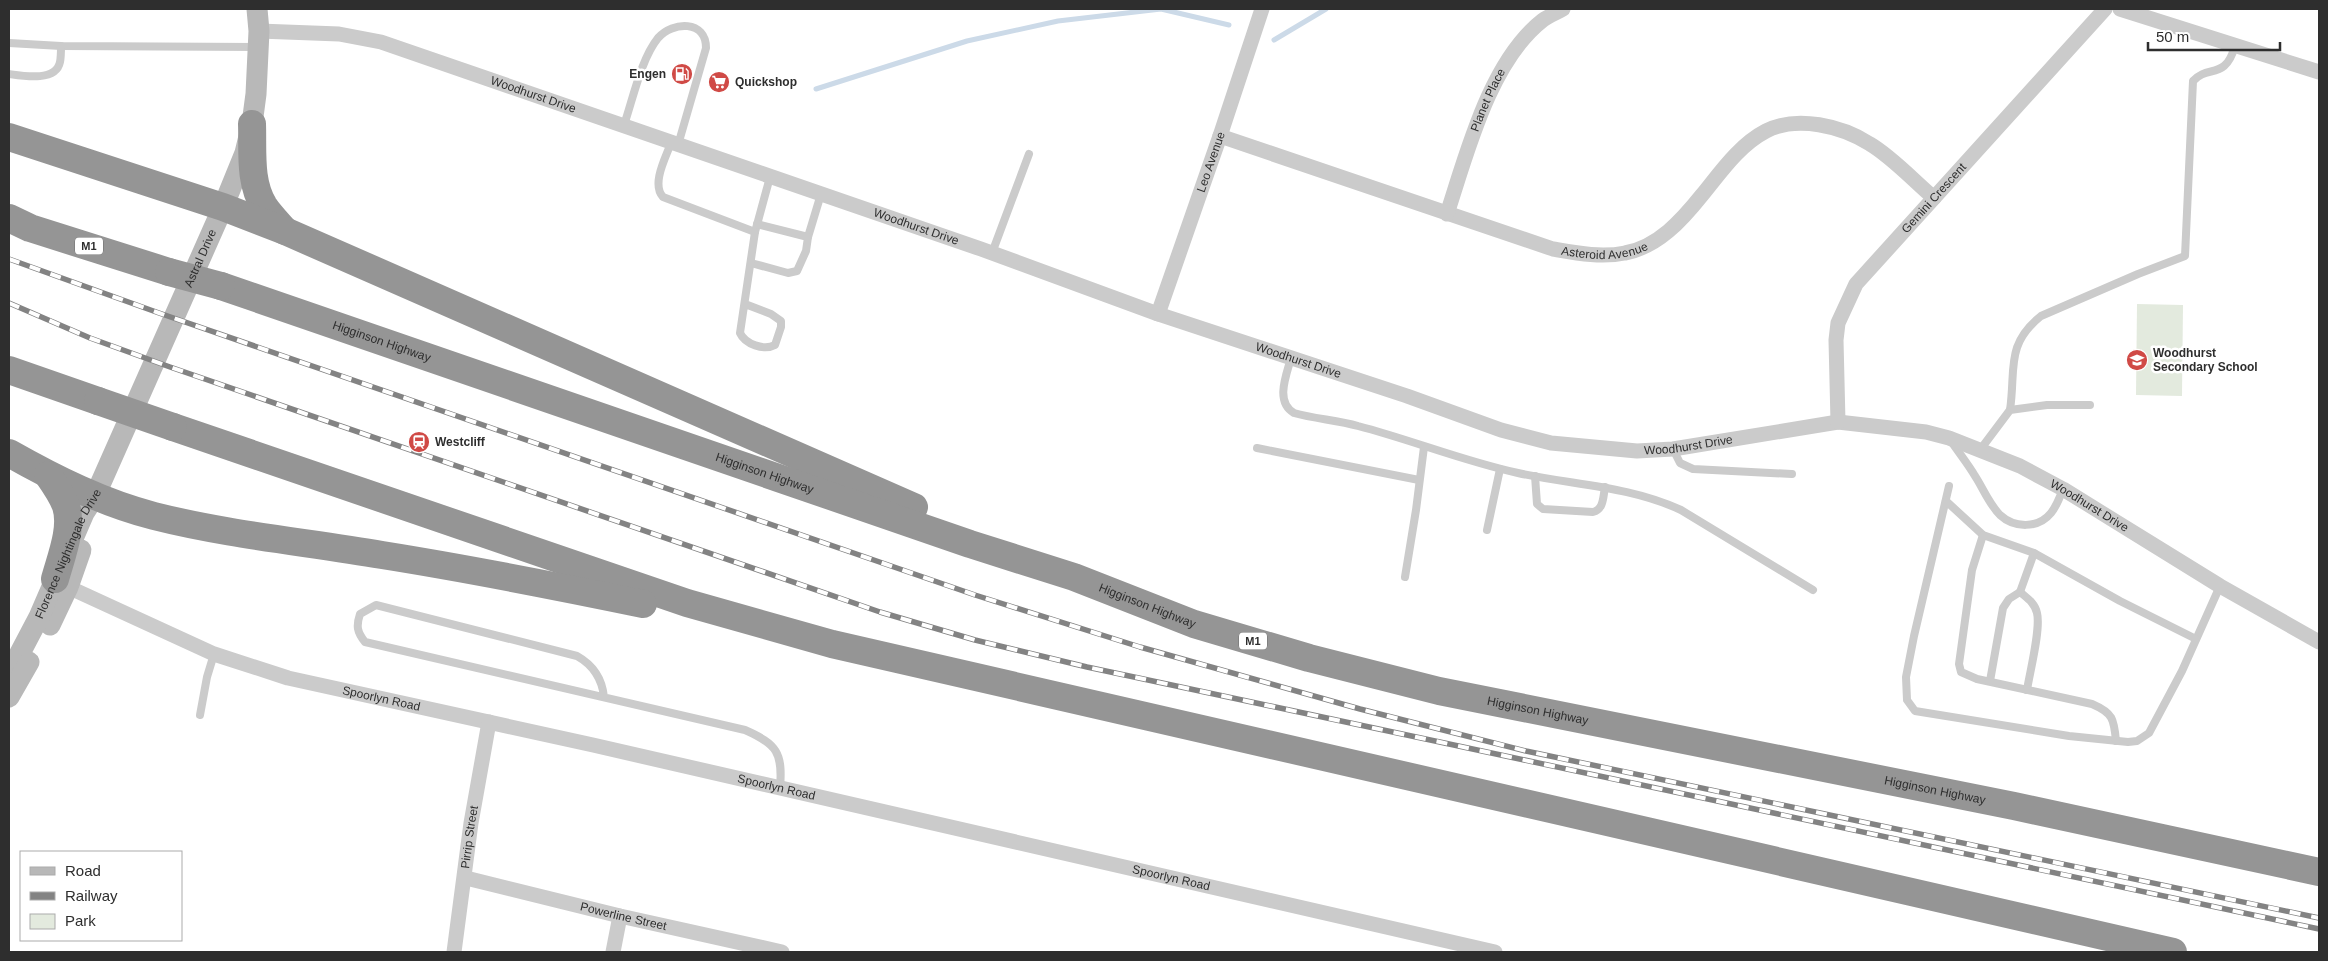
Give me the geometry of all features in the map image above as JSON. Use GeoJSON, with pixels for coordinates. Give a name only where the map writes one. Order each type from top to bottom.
{"type":"FeatureCollection","features":[{"type":"Feature","properties":{"kind":"highway"},"geometry":{"type":"LineString","coordinates":[[252,124],[253,172],[256,187],[264,206],[285,231]]}},
{"type":"Feature","properties":{"kind":"highway"},"geometry":{"type":"LineString","coordinates":[[9,137],[223,207],[285,231],[1074,577]]}},
{"type":"Feature","properties":{"kind":"highway","name":"Higginson Highway"},"geometry":{"type":"LineString","coordinates":[[9,218],[30,228],[169,272],[221,286],[970,544],[1074,577],[1194,624],[1309,658],[1439,691],[2004,804],[2319,872]]}},
{"type":"Feature","properties":{"kind":"highway"},"geometry":{"type":"LineString","coordinates":[[9,370],[687,603],[832,644]]}},
{"type":"Feature","properties":{"kind":"highway"},"geometry":{"type":"LineString","coordinates":[[9,453],[48,476],[95,496],[163,518],[495,572],[832,644],[2173,952]]}},
{"type":"Feature","properties":{"kind":"highway"},"geometry":{"type":"LineString","coordinates":[[48,476],[67,508],[62,583]]}},
{"type":"Feature","properties":{"kind":"street","name":"Astral Drive"},"geometry":{"type":"LineString","coordinates":[[95,496],[223,207],[245,152],[252,124],[259,39],[257,9]]}},
{"type":"Feature","properties":{"kind":"street","name":"Leo Avenue"},"geometry":{"type":"LineString","coordinates":[[1158,314],[1262,9]]}},
{"type":"Feature","properties":{"kind":"street","name":"Planet Place"},"geometry":{"type":"LineString","coordinates":[[1447,214],[1482,110],[1498,80],[1527,37],[1543,21],[1563,9]]}},
{"type":"Feature","properties":{"kind":"street","name":"Gemini Crescent"},"geometry":{"type":"LineString","coordinates":[[1838,422],[1836,340],[1838,323],[1856,284],[2105,9]]}},
{"type":"Feature","properties":{"kind":"street"},"geometry":{"type":"LineString","coordinates":[[2120,9],[2319,72]]}},
{"type":"Feature","properties":{"kind":"street","name":"Woodhurst Drive"},"geometry":{"type":"LineString","coordinates":[[259,39],[338,34],[381,42],[992,253],[1158,314],[1501,430],[1551,443],[1637,451],[1673,449],[1838,422],[1917,430],[1949,438],[2020,466],[2063,489],[2220,586],[2319,642]]}},
{"type":"Feature","properties":{"kind":"street","name":"Asteroid Avenue"},"geometry":{"type":"LineString","coordinates":[[1220,136],[1553,249],[1588,255],[1625,253],[1654,242],[1683,219],[1722,170],[1740,151],[1766,131],[1794,124],[1826,124],[1872,144],[1934,198]]}},
{"type":"Feature","properties":{"kind":"street","name":"Florence Nightingale Drive"},"geometry":{"type":"LineString","coordinates":[[9,697],[52,621],[84,513],[95,496]]}},
{"type":"Feature","properties":{"kind":"street","name":"Florence Nightingale Drive"},"geometry":{"type":"LineString","coordinates":[[9,674],[39,617],[62,583]]}},
{"type":"Feature","properties":{"kind":"street","name":"Spoorlyn Road"},"geometry":{"type":"LineString","coordinates":[[62,583],[214,654],[252,668],[305,682],[780,788],[1495,952]]}},
{"type":"Feature","properties":{"kind":"street","name":"Pirrip Street"},"geometry":{"type":"LineString","coordinates":[[454,952],[466,878],[471,823],[489,722]]}},
{"type":"Feature","properties":{"kind":"street","name":"Powerline Street"},"geometry":{"type":"LineString","coordinates":[[466,878],[777,952]]}},
{"type":"Feature","properties":{"kind":"street"},"geometry":{"type":"LineString","coordinates":[[613,952],[620,916]]}},
{"type":"Feature","properties":{"kind":"lane"},"geometry":{"type":"LineString","coordinates":[[624,125],[643,70],[657,40],[672,28],[684,26],[698,29],[704,35],[706,48],[675,144],[658,182],[660,194],[663,198],[755,232]]}},
{"type":"Feature","properties":{"kind":"lane"},"geometry":{"type":"LineString","coordinates":[[9,43],[61,46],[259,39]]}},
{"type":"Feature","properties":{"kind":"lane"},"geometry":{"type":"LineString","coordinates":[[9,74],[45,76],[52,74],[60,63],[61,46]]}},
{"type":"Feature","properties":{"kind":"lane"},"geometry":{"type":"LineString","coordinates":[[1980,450],[2010,410],[2013,356],[2018,340],[2029,326],[2041,316],[2138,274],[2186,256],[2193,81],[2198,76],[2218,71],[2232,58],[2235,46]]}},
{"type":"Feature","properties":{"kind":"lane"},"geometry":{"type":"LineString","coordinates":[[992,253],[1029,154]]}},
{"type":"Feature","properties":{"kind":"lane"},"geometry":{"type":"LineString","coordinates":[[745,304],[771,314],[781,321],[782,327],[774,345],[767,348],[747,342],[742,338],[740,332],[755,232],[770,177]]}},
{"type":"Feature","properties":{"kind":"lane"},"geometry":{"type":"LineString","coordinates":[[751,263],[788,273],[797,271],[806,251],[821,194]]}},
{"type":"Feature","properties":{"kind":"lane"},"geometry":{"type":"LineString","coordinates":[[757,224],[808,238]]}},
{"type":"Feature","properties":{"kind":"lane"},"geometry":{"type":"LineString","coordinates":[[1291,358],[1283,399],[1288,410],[1311,418],[1358,426],[1500,469],[1605,487],[1659,499],[1681,510],[1813,590]]}},
{"type":"Feature","properties":{"kind":"lane"},"geometry":{"type":"LineString","coordinates":[[2010,410],[2047,405],[2090,405]]}},
{"type":"Feature","properties":{"kind":"lane"},"geometry":{"type":"LineString","coordinates":[[1949,438],[1974,474],[1992,505],[2000,515],[2010,522],[2031,525],[2040,522],[2051,513],[2063,489]]}},
{"type":"Feature","properties":{"kind":"lane"},"geometry":{"type":"LineString","coordinates":[[1405,578],[1424,447]]}},
{"type":"Feature","properties":{"kind":"lane"},"geometry":{"type":"LineString","coordinates":[[1257,448],[1419,480]]}},
{"type":"Feature","properties":{"kind":"lane"},"geometry":{"type":"LineString","coordinates":[[1673,449],[1680,463],[1684,467],[1693,469],[1792,474]]}},
{"type":"Feature","properties":{"kind":"lane"},"geometry":{"type":"LineString","coordinates":[[1487,530],[1500,469]]}},
{"type":"Feature","properties":{"kind":"lane"},"geometry":{"type":"LineString","coordinates":[[1535,476],[1537,504],[1543,509],[1598,511],[1605,487]]}},
{"type":"Feature","properties":{"kind":"lane"},"geometry":{"type":"LineString","coordinates":[[1949,486],[1906,677],[1907,700],[1915,711],[2070,736],[2116,741],[2137,740],[2149,733],[2182,672],[2220,586]]}},
{"type":"Feature","properties":{"kind":"lane"},"geometry":{"type":"LineString","coordinates":[[1946,501],[1983,534],[2034,553],[2127,605],[2196,639]]}},
{"type":"Feature","properties":{"kind":"lane"},"geometry":{"type":"LineString","coordinates":[[1983,534],[1972,570],[1960,670],[1965,675],[2092,704],[2108,712],[2115,725],[2116,741]]}},
{"type":"Feature","properties":{"kind":"lane"},"geometry":{"type":"LineString","coordinates":[[1990,681],[2003,608],[2008,599],[2020,592],[2034,553]]}},
{"type":"Feature","properties":{"kind":"lane"},"geometry":{"type":"LineString","coordinates":[[2020,592],[2032,603],[2037,613],[2027,690]]}},
{"type":"Feature","properties":{"kind":"lane"},"geometry":{"type":"LineString","coordinates":[[604,697],[603,688],[597,673],[588,662],[577,656],[376,605],[360,614],[357,622],[359,634],[365,642],[745,730],[766,740],[774,748],[779,760],[780,788]]}},
{"type":"Feature","properties":{"kind":"lane"},"geometry":{"type":"LineString","coordinates":[[200,715],[207,677],[214,654]]}},
{"type":"Feature","properties":{"kind":"green space"},"geometry":{"type":"Polygon","coordinates":[[[2137,304],[2183,305],[2182,396],[2136,395],[2137,304]]]}},
{"type":"Feature","properties":{"kind":"waterway"},"geometry":{"type":"LineString","coordinates":[[816,89],[967,41],[1058,21],[1161,9],[1229,25]]}},
{"type":"Feature","properties":{"kind":"waterway"},"geometry":{"type":"LineString","coordinates":[[1274,40],[1326,9]]}},
{"type":"Feature","properties":{"kind":"railway"},"geometry":{"type":"LineString","coordinates":[[9,259],[159,313],[975,595],[1140,647],[1360,709],[1526,751],[2319,918]]}},
{"type":"Feature","properties":{"kind":"railway"},"geometry":{"type":"LineString","coordinates":[[9,303],[90,338],[170,367],[880,612],[975,640],[1087,667],[2319,929]]}},
{"type":"Feature","properties":{"kind":"place","name":"Engen"},"geometry":{"type":"Point","coordinates":[682,74]}},
{"type":"Feature","properties":{"kind":"place","name":"Quickshop"},"geometry":{"type":"Point","coordinates":[719,82]}},
{"type":"Feature","properties":{"kind":"place","name":"Woodhurst Secondary School"},"geometry":{"type":"Point","coordinates":[2137,360]}},
{"type":"Feature","properties":{"kind":"place","name":"Westcliff"},"geometry":{"type":"Point","coordinates":[419,442]}}]}
